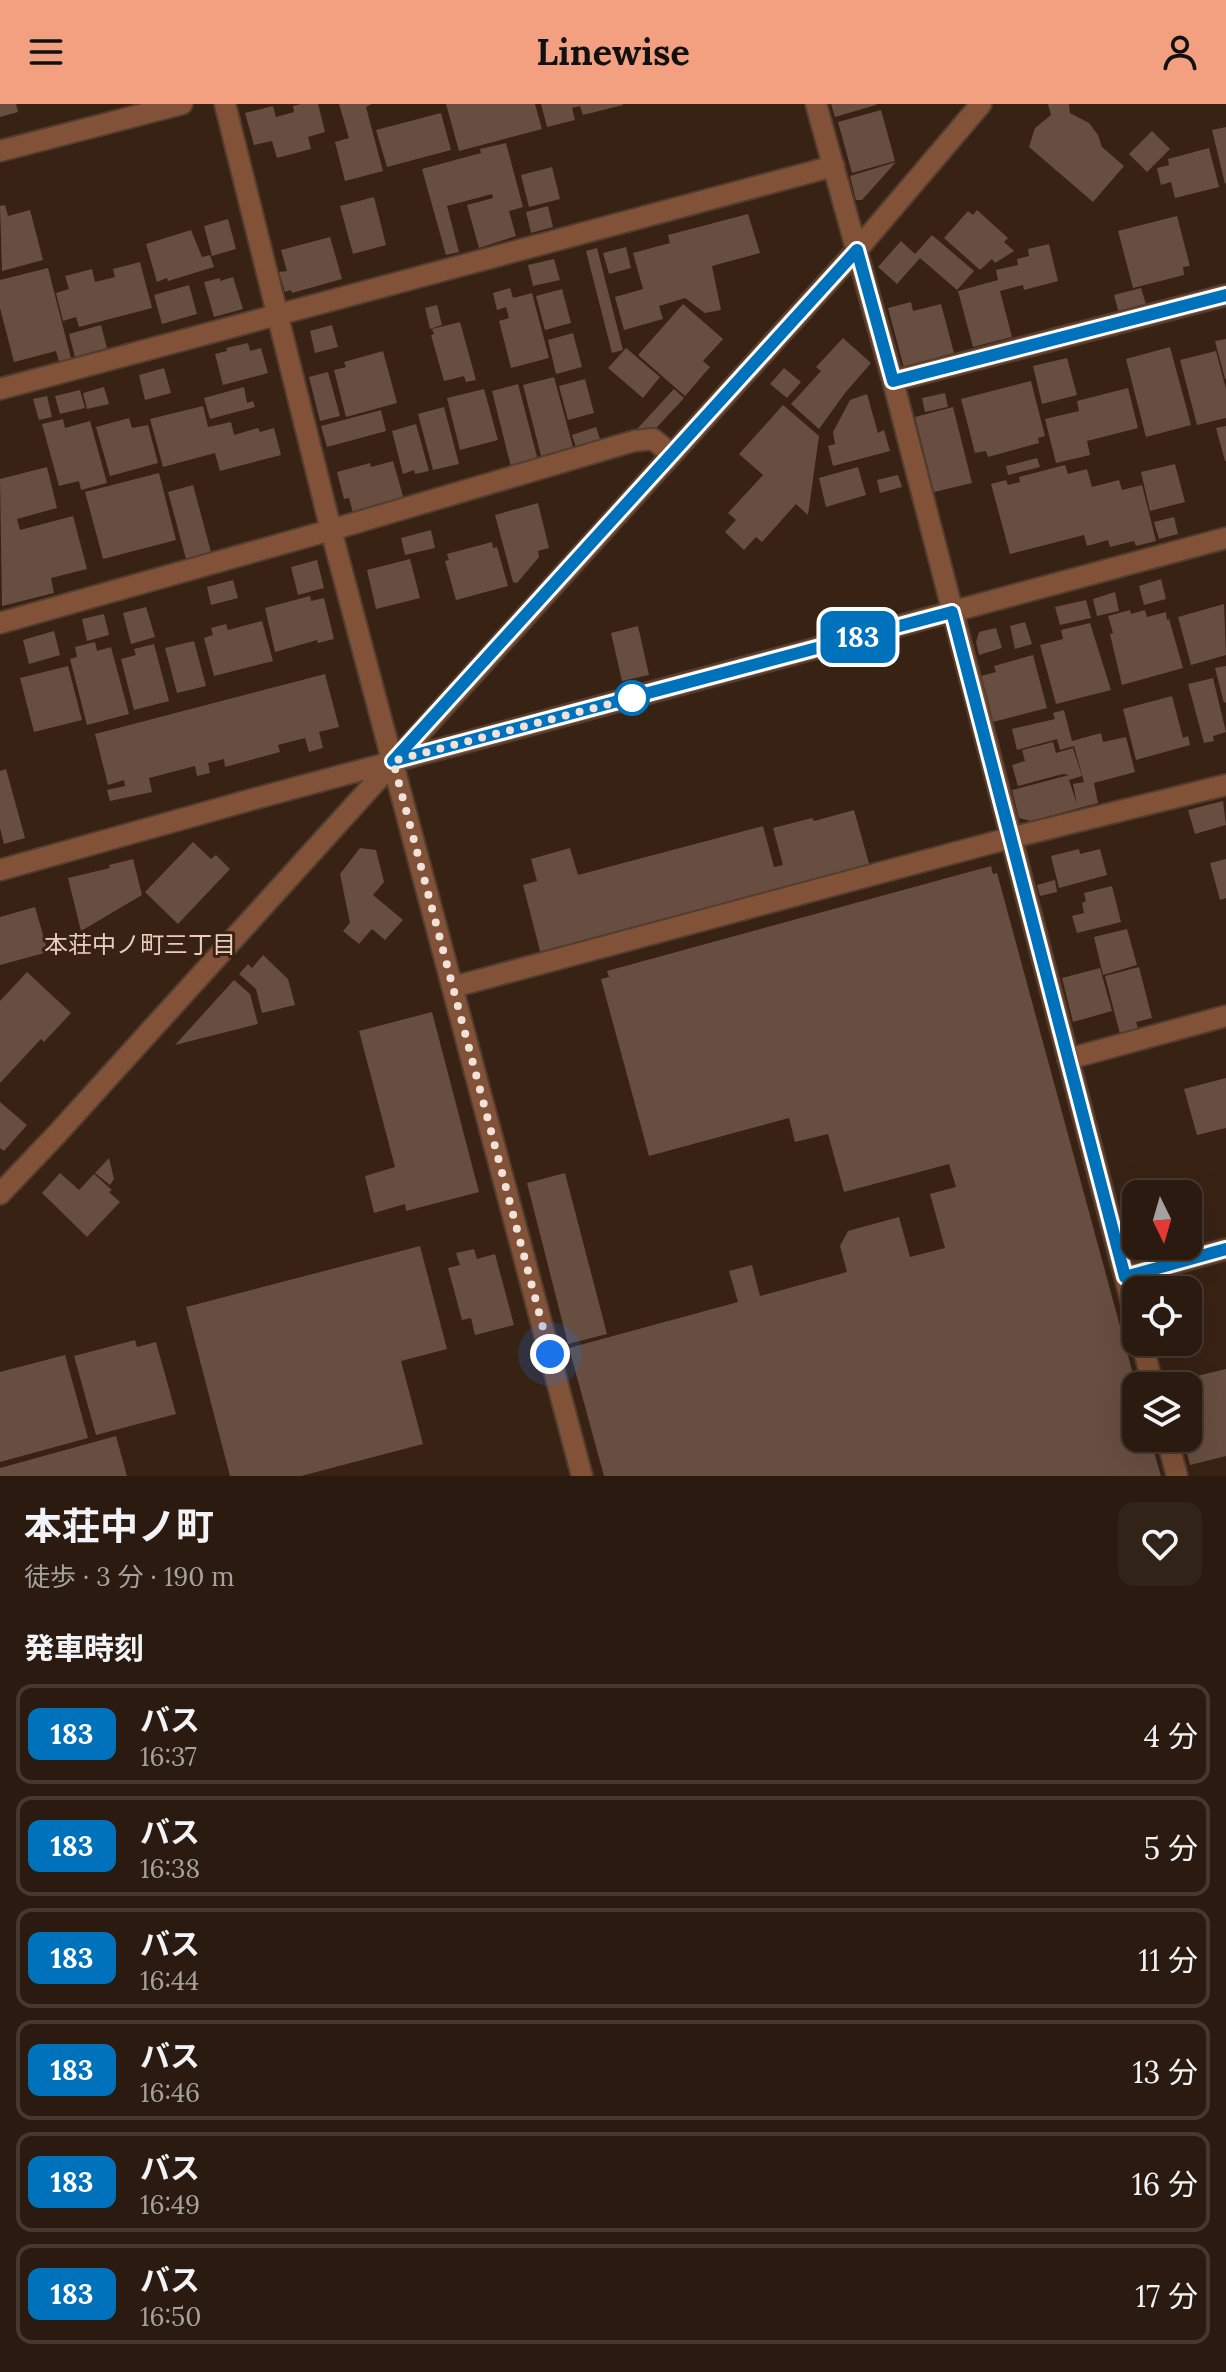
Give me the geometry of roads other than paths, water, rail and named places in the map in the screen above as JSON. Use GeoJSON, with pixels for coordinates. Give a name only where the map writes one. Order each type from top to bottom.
{"type":"FeatureCollection","features":[{"type":"Feature","properties":{"kind":"street"},"geometry":{"type":"LineString","coordinates":[[0,151],[182,104]]}},
{"type":"Feature","properties":{"kind":"street"},"geometry":{"type":"LineString","coordinates":[[225,104],[331,530],[582,1476]]}},
{"type":"Feature","properties":{"kind":"street"},"geometry":{"type":"LineString","coordinates":[[816,104],[893,381],[1125,1276]]}},
{"type":"Feature","properties":{"kind":"street"},"geometry":{"type":"LineString","coordinates":[[0,1194],[857,250],[981,104]]}},
{"type":"Feature","properties":{"kind":"street"},"geometry":{"type":"LineString","coordinates":[[0,389],[834,166]]}},
{"type":"Feature","properties":{"kind":"street"},"geometry":{"type":"LineString","coordinates":[[893,381],[1226,295]]}},
{"type":"Feature","properties":{"kind":"street"},"geometry":{"type":"LineString","coordinates":[[0,623],[634,441],[653,439],[671,454]]}},
{"type":"Feature","properties":{"kind":"street"},"geometry":{"type":"LineString","coordinates":[[0,870],[393,761],[1226,538]]}},
{"type":"Feature","properties":{"kind":"street"},"geometry":{"type":"LineString","coordinates":[[453,987],[1010,838],[1226,785]]}},
{"type":"Feature","properties":{"kind":"street"},"geometry":{"type":"LineString","coordinates":[[1068,1059],[1226,1016]]}},
{"type":"Feature","properties":{"kind":"street"},"geometry":{"type":"LineString","coordinates":[[1129,1276],[1226,1249]]}},
{"type":"Feature","properties":{"kind":"street"},"geometry":{"type":"LineString","coordinates":[[1171,1452],[1177,1476]]}},
{"type":"Feature","properties":{"kind":"district","name":"本荘中ノ町三丁目"},"geometry":{"type":"Point","coordinates":[140,944]}}]}
